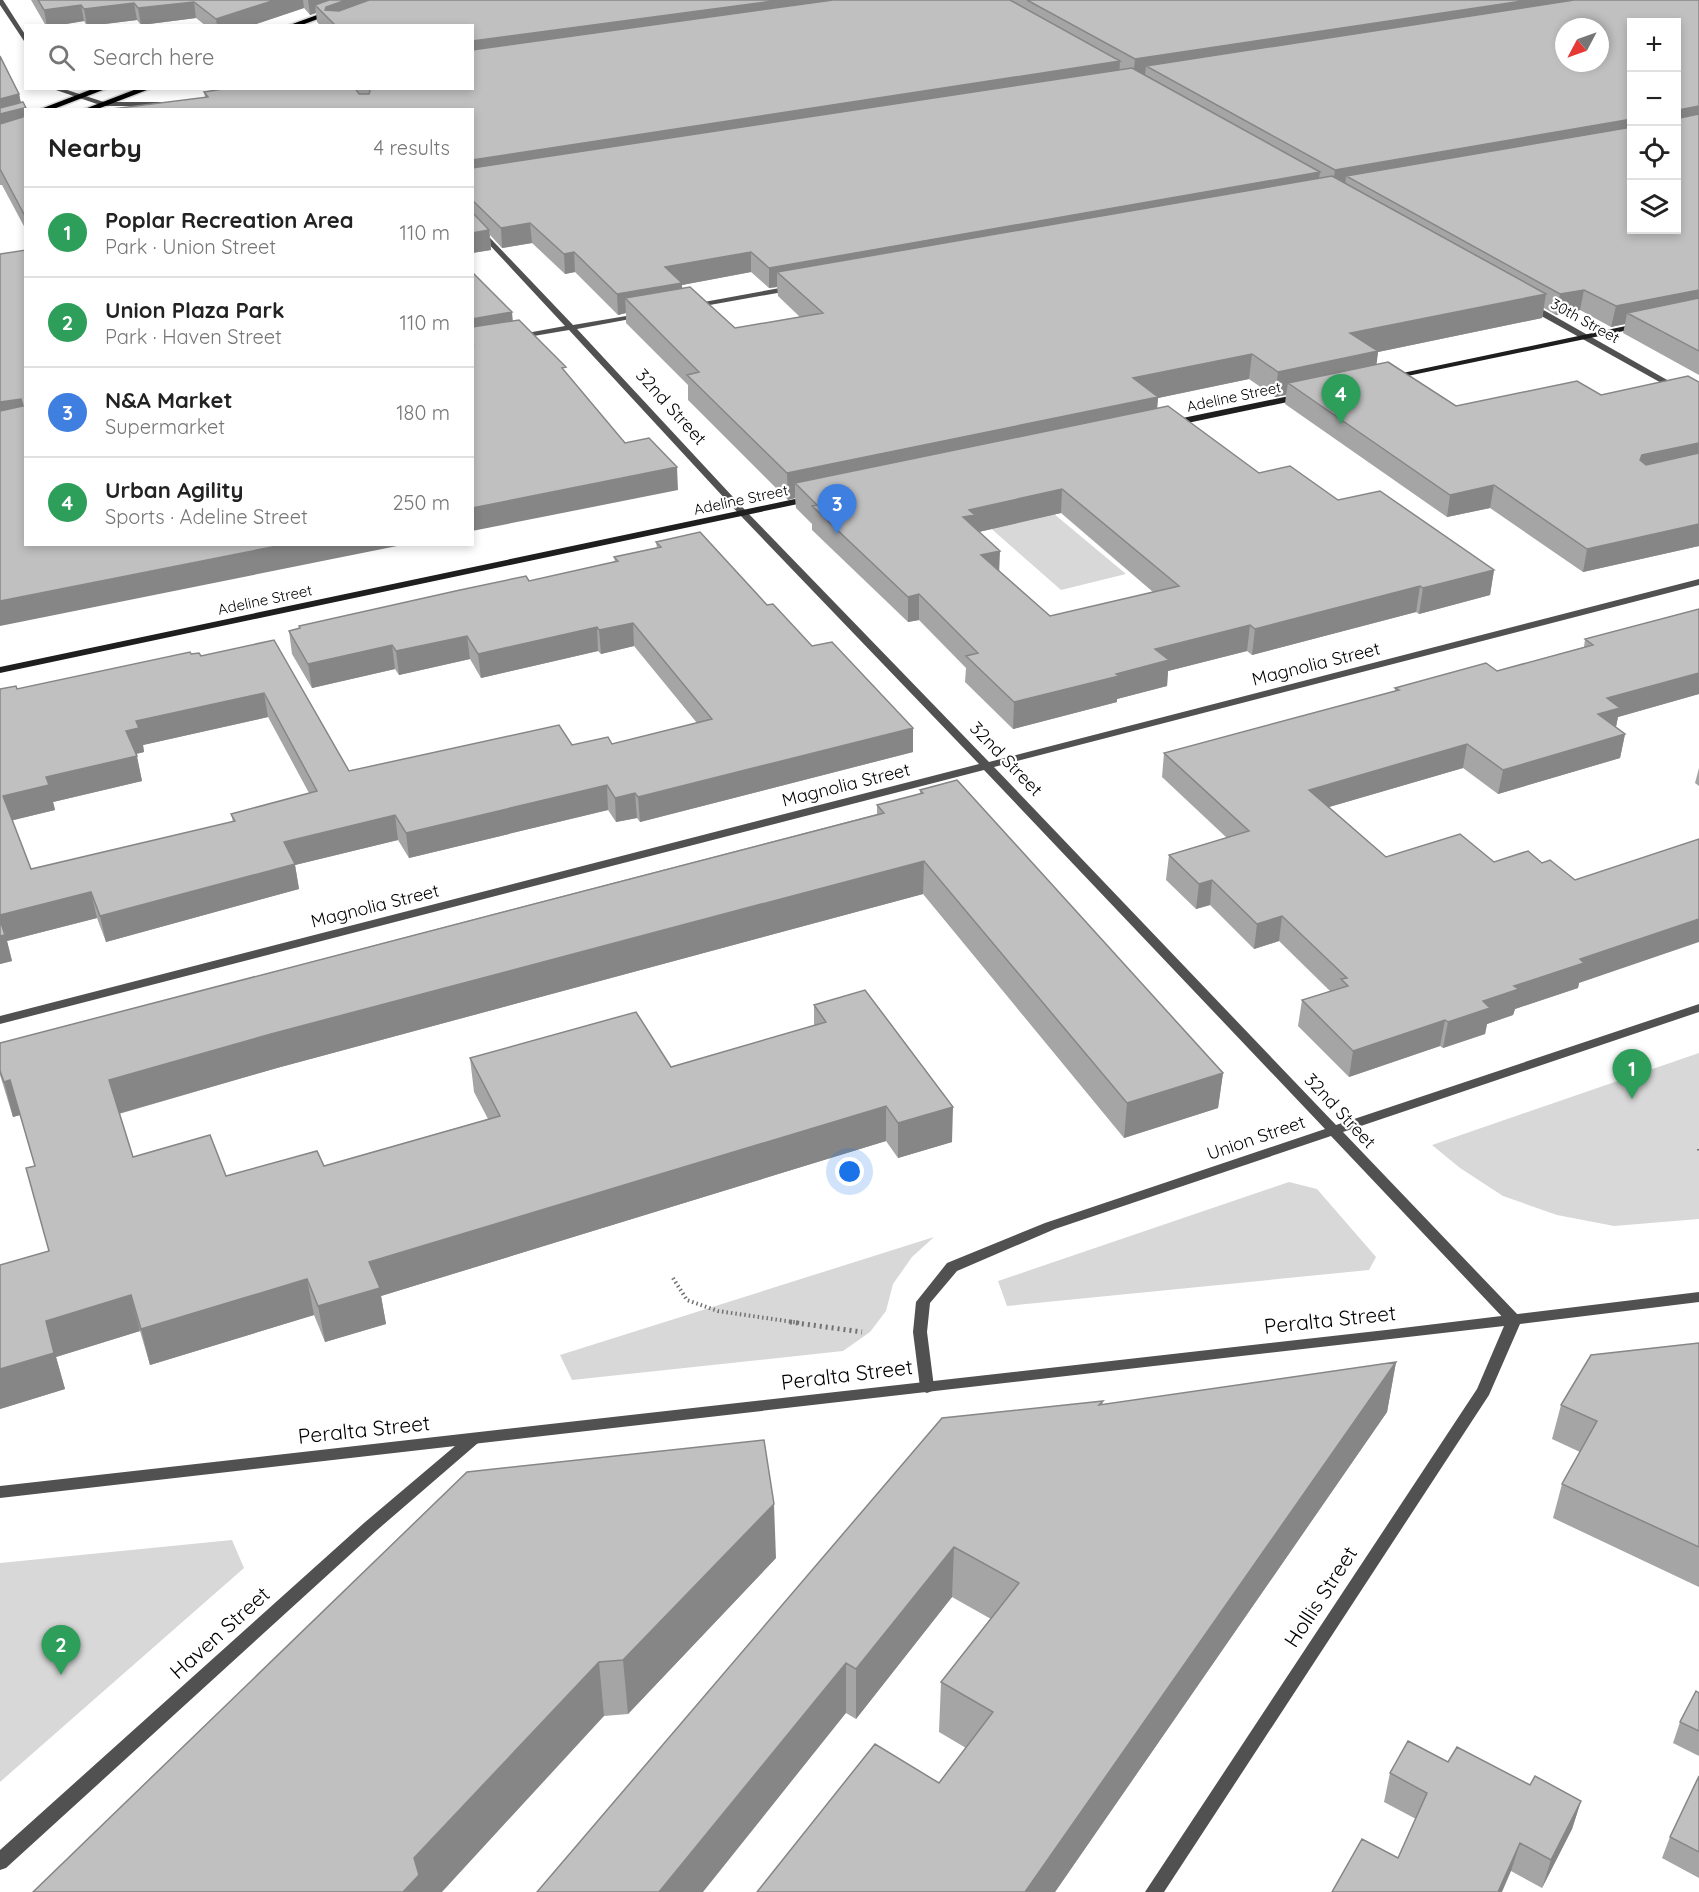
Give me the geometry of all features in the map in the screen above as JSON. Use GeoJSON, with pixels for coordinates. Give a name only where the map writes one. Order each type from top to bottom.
{"type":"FeatureCollection","features":[{"type":"Feature","properties":{"kind":"main road"},"geometry":{"type":"LineString","coordinates":[[296,24],[365,0]]}},
{"type":"Feature","properties":{"kind":"main road"},"geometry":{"type":"LineString","coordinates":[[47,108],[98,90]]}},
{"type":"Feature","properties":{"kind":"main road"},"geometry":{"type":"LineString","coordinates":[[92,108],[142,90]]}},
{"type":"Feature","properties":{"kind":"main road"},"geometry":{"type":"LineString","coordinates":[[1384,379],[1645,324]]}},
{"type":"Feature","properties":{"kind":"main road","name":"Adeline Street"},"geometry":{"type":"LineString","coordinates":[[1158,426],[1305,396]]}},
{"type":"Feature","properties":{"kind":"main road","name":"Adeline Street"},"geometry":{"type":"LineString","coordinates":[[0,669],[822,497]]}},
{"type":"Feature","properties":{"kind":"street"},"geometry":{"type":"LineString","coordinates":[[0,0],[24,39]]}},
{"type":"Feature","properties":{"kind":"street"},"geometry":{"type":"LineString","coordinates":[[58,90],[103,104],[168,104]]}},
{"type":"Feature","properties":{"kind":"street","name":"32nd Street"},"geometry":{"type":"LineString","coordinates":[[474,223],[573,327],[743,513],[1515,1320]]}},
{"type":"Feature","properties":{"kind":"street"},"geometry":{"type":"LineString","coordinates":[[689,306],[805,286]]}},
{"type":"Feature","properties":{"kind":"street","name":"30th Street"},"geometry":{"type":"LineString","coordinates":[[1518,299],[1699,401]]}},
{"type":"Feature","properties":{"kind":"street"},"geometry":{"type":"LineString","coordinates":[[506,339],[654,313]]}},
{"type":"Feature","properties":{"kind":"street","name":"Magnolia Street"},"geometry":{"type":"LineString","coordinates":[[0,1020],[1699,582]]}},
{"type":"Feature","properties":{"kind":"street","name":"Union Street"},"geometry":{"type":"LineString","coordinates":[[927,1387],[920,1332],[923,1302],[952,1267],[1050,1226],[1699,1008]]}},
{"type":"Feature","properties":{"kind":"street","name":"Peralta Street"},"geometry":{"type":"LineString","coordinates":[[0,1492],[1515,1320],[1699,1297]]}},
{"type":"Feature","properties":{"kind":"street","name":"Hollis Street"},"geometry":{"type":"LineString","coordinates":[[1154,1892],[1485,1391],[1515,1320]]}},
{"type":"Feature","properties":{"kind":"street","name":"Haven Street"},"geometry":{"type":"LineString","coordinates":[[0,1862],[370,1527],[473,1439]]}},
{"type":"Feature","properties":{"kind":"path"},"geometry":{"type":"LineString","coordinates":[[673,1278],[687,1300],[717,1311],[862,1332]]}},
{"type":"Feature","properties":{"kind":"shaded area"},"geometry":{"type":"Polygon","coordinates":[[[1023,488],[1126,574],[1061,590],[961,502],[1023,488]]]}},
{"type":"Feature","properties":{"kind":"shaded area"},"geometry":{"type":"Polygon","coordinates":[[[1699,1053],[1699,1219],[1614,1226],[1557,1215],[1503,1196],[1460,1168],[1432,1145],[1699,1053]]]}},
{"type":"Feature","properties":{"kind":"shaded area"},"geometry":{"type":"Polygon","coordinates":[[[1289,1182],[1317,1189],[1376,1257],[1369,1270],[1007,1306],[998,1281],[1289,1182]]]}},
{"type":"Feature","properties":{"kind":"shaded area"},"geometry":{"type":"Polygon","coordinates":[[[934,1237],[912,1257],[893,1284],[886,1311],[870,1332],[843,1351],[572,1380],[560,1355],[934,1237]]]}},
{"type":"Feature","properties":{"kind":"shaded area"},"geometry":{"type":"Polygon","coordinates":[[[232,1540],[244,1568],[0,1782],[0,1563],[232,1540]]]}},
{"type":"Feature","properties":{"kind":"building"},"geometry":{"type":"Polygon","coordinates":[[[38,0],[275,0],[216,19],[194,2],[138,8],[134,3],[84,9],[81,5],[44,10],[38,0]]]}},
{"type":"Feature","properties":{"kind":"building"},"geometry":{"type":"Polygon","coordinates":[[[329,0],[346,0],[326,7],[325,10],[339,11],[369,0],[781,0],[474,41],[474,24],[334,24],[315,5],[329,0]]]}},
{"type":"Feature","properties":{"kind":"building"},"geometry":{"type":"Polygon","coordinates":[[[833,0],[1010,0],[1120,61],[474,160],[474,108],[120,108],[208,97],[204,92],[216,90],[356,90],[359,94],[369,94],[369,90],[474,90],[474,50],[833,0]]]}},
{"type":"Feature","properties":{"kind":"building"},"geometry":{"type":"Polygon","coordinates":[[[1027,0],[1529,0],[1135,59],[1027,0]]]}},
{"type":"Feature","properties":{"kind":"building"},"geometry":{"type":"Polygon","coordinates":[[[1574,0],[1699,0],[1699,106],[1681,110],[1681,18],[1627,18],[1627,120],[1335,170],[1146,66],[1574,0]]]}},
{"type":"Feature","properties":{"kind":"building"},"geometry":{"type":"Polygon","coordinates":[[[0,56],[19,94],[0,99],[0,56]]]}},
{"type":"Feature","properties":{"kind":"building"},"geometry":{"type":"Polygon","coordinates":[[[1132,68],[1320,172],[769,268],[751,252],[665,267],[682,283],[617,294],[574,252],[564,254],[530,223],[501,228],[474,202],[474,168],[1132,68]]]}},
{"type":"Feature","properties":{"kind":"building"},"geometry":{"type":"Polygon","coordinates":[[[23,102],[26,108],[0,114],[0,108],[23,102]]]}},
{"type":"Feature","properties":{"kind":"building"},"geometry":{"type":"Polygon","coordinates":[[[24,108],[24,214],[0,169],[0,124],[23,117],[24,108]]]}},
{"type":"Feature","properties":{"kind":"building"},"geometry":{"type":"Polygon","coordinates":[[[1699,114],[1699,290],[1616,306],[1584,290],[1560,294],[1346,176],[1627,128],[1627,234],[1681,234],[1681,118],[1699,114]]]}},
{"type":"Feature","properties":{"kind":"building"},"geometry":{"type":"Polygon","coordinates":[[[1332,176],[1546,294],[1350,333],[1378,351],[1278,372],[1252,354],[1133,378],[1158,397],[787,473],[687,375],[699,372],[625,298],[690,287],[735,328],[823,313],[777,272],[1332,176]]]}},
{"type":"Feature","properties":{"kind":"building"},"geometry":{"type":"Polygon","coordinates":[[[474,214],[489,230],[474,233],[474,214]]]}},
{"type":"Feature","properties":{"kind":"building"},"geometry":{"type":"Polygon","coordinates":[[[24,250],[24,546],[277,546],[0,601],[0,411],[23,406],[21,399],[0,402],[0,254],[24,250]]]}},
{"type":"Feature","properties":{"kind":"building"},"geometry":{"type":"Polygon","coordinates":[[[474,274],[512,312],[474,319],[474,274]]]}},
{"type":"Feature","properties":{"kind":"building"},"geometry":{"type":"Polygon","coordinates":[[[1699,298],[1699,351],[1627,313],[1699,298]]]}},
{"type":"Feature","properties":{"kind":"building"},"geometry":{"type":"Polygon","coordinates":[[[519,320],[566,367],[562,368],[625,443],[649,438],[677,467],[474,508],[474,327],[519,320]]]}},
{"type":"Feature","properties":{"kind":"building"},"geometry":{"type":"Polygon","coordinates":[[[1388,362],[1456,406],[1577,381],[1601,395],[1688,376],[1699,382],[1699,443],[1642,455],[1640,460],[1646,465],[1699,453],[1699,524],[1587,549],[1494,485],[1450,495],[1288,383],[1388,362]]]}},
{"type":"Feature","properties":{"kind":"building"},"geometry":{"type":"Polygon","coordinates":[[[1168,406],[1259,473],[1290,466],[1338,500],[1380,491],[1494,570],[1423,588],[1420,586],[1255,629],[1250,625],[1155,649],[1169,660],[1116,674],[1119,676],[1014,702],[966,656],[978,653],[919,594],[908,597],[812,506],[817,505],[795,483],[1168,406]],[[1062,489],[969,510],[975,515],[963,517],[1000,551],[981,555],[1050,616],[1179,586],[1062,489]]]}},
{"type":"Feature","properties":{"kind":"building"},"geometry":{"type":"Polygon","coordinates":[[[700,532],[767,605],[773,604],[812,646],[832,642],[913,728],[638,797],[635,793],[615,798],[607,785],[406,833],[395,815],[284,842],[295,864],[100,916],[91,892],[0,915],[0,689],[16,686],[17,689],[190,652],[191,654],[199,653],[201,656],[274,640],[349,771],[559,725],[572,745],[608,737],[612,744],[712,719],[633,623],[599,630],[597,627],[478,654],[467,636],[396,651],[392,645],[308,664],[289,631],[300,628],[299,626],[460,590],[526,576],[529,581],[618,561],[614,557],[661,547],[656,542],[700,532]],[[264,693],[136,721],[139,728],[126,731],[137,756],[46,777],[49,785],[3,796],[31,869],[235,821],[231,814],[317,791],[264,693]]]}},
{"type":"Feature","properties":{"kind":"building"},"geometry":{"type":"Polygon","coordinates":[[[1699,609],[1699,673],[1607,698],[1620,708],[1598,714],[1625,734],[1503,770],[1467,744],[1309,790],[1386,857],[1460,834],[1494,862],[1528,851],[1542,863],[1550,860],[1575,880],[1699,839],[1699,919],[1580,959],[1584,963],[1514,986],[1519,989],[1483,1001],[1490,1008],[1448,1022],[1445,1020],[1353,1051],[1302,1000],[1348,986],[1341,979],[1347,978],[1282,916],[1257,924],[1212,880],[1199,884],[1169,855],[1249,831],[1164,753],[1399,690],[1395,688],[1486,663],[1497,671],[1593,645],[1585,639],[1699,609]]]}},
{"type":"Feature","properties":{"kind":"building"},"geometry":{"type":"Polygon","coordinates":[[[957,780],[1223,1073],[1127,1103],[924,861],[271,1034],[109,1080],[133,1157],[210,1135],[226,1176],[317,1151],[324,1166],[500,1116],[470,1058],[636,1012],[671,1067],[826,1022],[814,1005],[865,990],[953,1107],[898,1123],[886,1106],[369,1262],[380,1288],[318,1306],[307,1279],[141,1329],[131,1295],[46,1321],[54,1353],[0,1369],[0,1265],[49,1251],[26,1168],[35,1166],[10,1080],[4,1082],[0,1071],[0,1043],[884,813],[877,805],[923,793],[920,790],[957,780]]]}},
{"type":"Feature","properties":{"kind":"building"},"geometry":{"type":"Polygon","coordinates":[[[0,920],[5,935],[0,936],[0,920]]]}},
{"type":"Feature","properties":{"kind":"building"},"geometry":{"type":"Polygon","coordinates":[[[1699,1343],[1699,1547],[1562,1484],[1597,1421],[1561,1405],[1591,1355],[1699,1343]]]}},
{"type":"Feature","properties":{"kind":"building"},"geometry":{"type":"Polygon","coordinates":[[[1396,1362],[1025,1892],[757,1892],[875,1744],[939,1783],[993,1712],[941,1682],[1019,1583],[954,1547],[856,1669],[846,1663],[659,1892],[537,1892],[942,1418],[1103,1401],[1099,1405],[1396,1362]]]}},
{"type":"Feature","properties":{"kind":"building"},"geometry":{"type":"Polygon","coordinates":[[[764,1440],[774,1504],[623,1660],[599,1662],[414,1858],[419,1875],[403,1892],[33,1892],[467,1472],[764,1440]]]}},
{"type":"Feature","properties":{"kind":"building"},"geometry":{"type":"Polygon","coordinates":[[[1696,1691],[1699,1693],[1699,1731],[1680,1722],[1696,1691]]]}},
{"type":"Feature","properties":{"kind":"building"},"geometry":{"type":"Polygon","coordinates":[[[1408,1741],[1448,1762],[1457,1747],[1530,1785],[1535,1776],[1581,1801],[1551,1860],[1520,1843],[1498,1892],[1332,1892],[1362,1839],[1398,1858],[1427,1793],[1390,1773],[1408,1741]]]}},
{"type":"Feature","properties":{"kind":"building"},"geometry":{"type":"Polygon","coordinates":[[[1699,1776],[1699,1852],[1670,1837],[1699,1776]]]}},
{"type":"Feature","properties":{"kind":"place","name":"Urban Agility"},"geometry":{"type":"Point","coordinates":[1341,424]}},
{"type":"Feature","properties":{"kind":"place","name":"N&A Market"},"geometry":{"type":"Point","coordinates":[837,534]}},
{"type":"Feature","properties":{"kind":"place","name":"Poplar Recreation Area"},"geometry":{"type":"Point","coordinates":[1632,1099]}},
{"type":"Feature","properties":{"kind":"place","name":"Union Plaza Park"},"geometry":{"type":"Point","coordinates":[61,1675]}}]}
